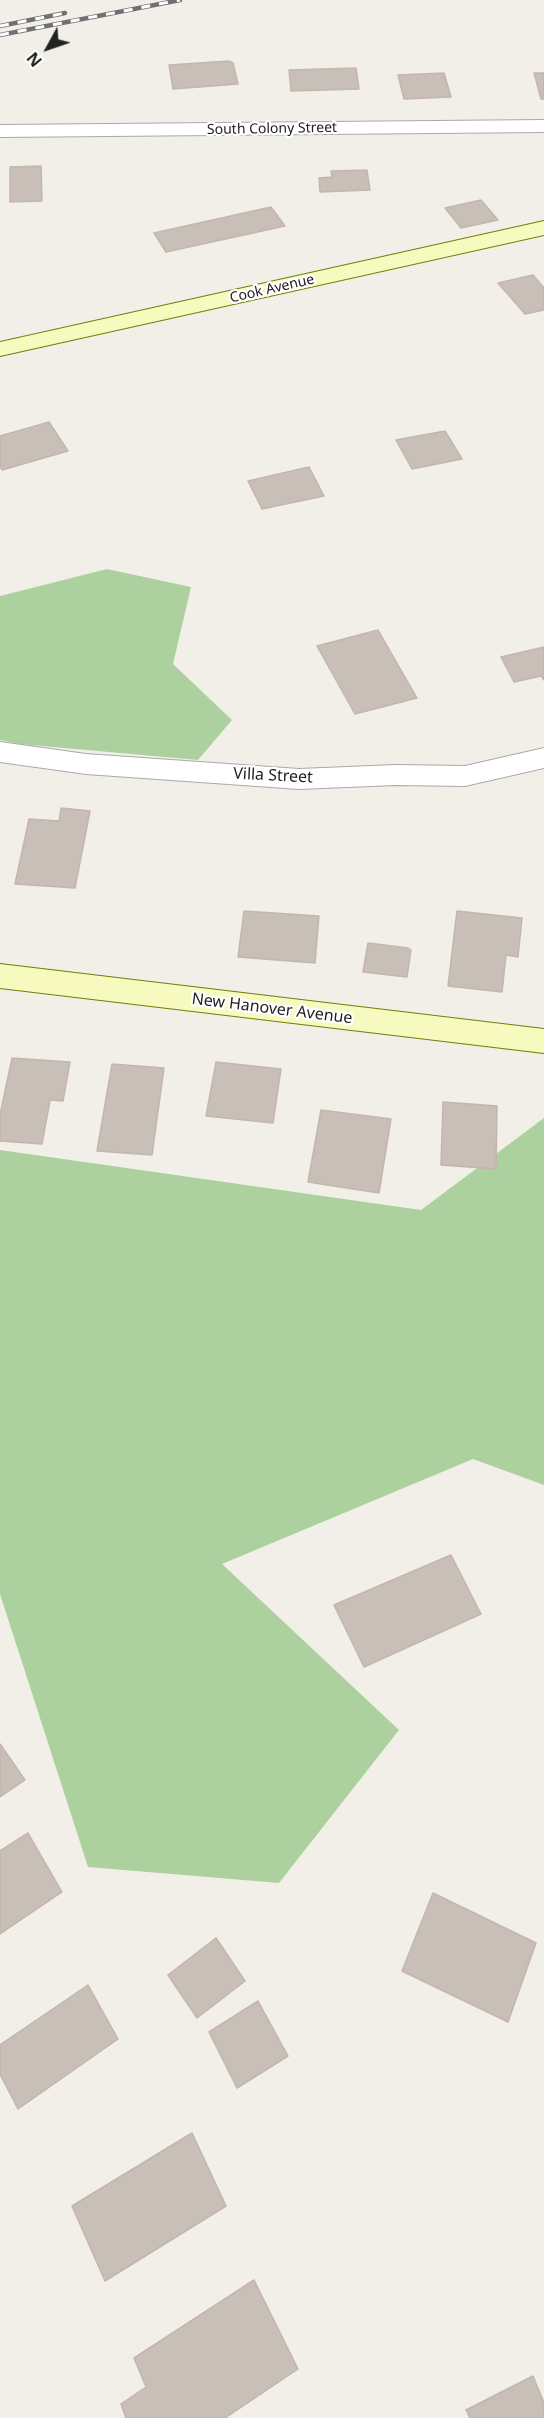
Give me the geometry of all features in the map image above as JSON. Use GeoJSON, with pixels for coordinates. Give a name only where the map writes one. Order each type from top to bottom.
{"type":"FeatureCollection","features":[{"type":"Feature","properties":{"kind":"main road","name":"Cook Avenue"},"geometry":{"type":"LineString","coordinates":[[0,349],[544,228]]}},
{"type":"Feature","properties":{"kind":"main road","name":"New Hanover Avenue"},"geometry":{"type":"LineString","coordinates":[[0,976],[544,1041]]}},
{"type":"Feature","properties":{"kind":"street","name":"South Colony Street"},"geometry":{"type":"LineString","coordinates":[[0,131],[544,126]]}},
{"type":"Feature","properties":{"kind":"street","name":"Villa Street"},"geometry":{"type":"LineString","coordinates":[[0,752],[86,764],[300,779],[395,775],[465,776],[544,758]]}},
{"type":"Feature","properties":{"kind":"green space"},"geometry":{"type":"Polygon","coordinates":[[[107,569],[191,587],[173,664],[232,720],[198,760],[19,744],[0,740],[0,596],[107,569]]]}},
{"type":"Feature","properties":{"kind":"green space"},"geometry":{"type":"Polygon","coordinates":[[[544,1118],[544,1485],[473,1459],[222,1564],[399,1730],[279,1883],[88,1867],[0,1594],[0,1150],[421,1210],[544,1118]]]}},
{"type":"Feature","properties":{"kind":"building"},"geometry":{"type":"Polygon","coordinates":[[[229,61],[233,63],[238,84],[173,89],[169,65],[229,61]]]}},
{"type":"Feature","properties":{"kind":"building"},"geometry":{"type":"Polygon","coordinates":[[[356,68],[359,89],[291,91],[289,70],[356,68]]]}},
{"type":"Feature","properties":{"kind":"building"},"geometry":{"type":"Polygon","coordinates":[[[444,73],[451,97],[404,99],[398,75],[444,73]]]}},
{"type":"Feature","properties":{"kind":"building"},"geometry":{"type":"Polygon","coordinates":[[[534,73],[544,73],[544,99],[541,99],[534,73]]]}},
{"type":"Feature","properties":{"kind":"building"},"geometry":{"type":"Polygon","coordinates":[[[41,166],[42,201],[10,202],[10,167],[41,166]]]}},
{"type":"Feature","properties":{"kind":"building"},"geometry":{"type":"Polygon","coordinates":[[[367,170],[370,190],[320,192],[319,178],[332,177],[331,171],[367,170]]]}},
{"type":"Feature","properties":{"kind":"building"},"geometry":{"type":"Polygon","coordinates":[[[481,200],[498,220],[461,228],[445,208],[481,200]]]}},
{"type":"Feature","properties":{"kind":"building"},"geometry":{"type":"Polygon","coordinates":[[[271,207],[285,226],[166,252],[154,233],[271,207]]]}},
{"type":"Feature","properties":{"kind":"building"},"geometry":{"type":"Polygon","coordinates":[[[533,275],[544,288],[544,310],[525,314],[498,283],[533,275]]]}},
{"type":"Feature","properties":{"kind":"building"},"geometry":{"type":"Polygon","coordinates":[[[49,422],[68,451],[2,470],[0,436],[49,422]]]}},
{"type":"Feature","properties":{"kind":"building"},"geometry":{"type":"Polygon","coordinates":[[[445,431],[462,459],[412,469],[396,440],[445,431]]]}},
{"type":"Feature","properties":{"kind":"building"},"geometry":{"type":"Polygon","coordinates":[[[309,467],[324,496],[262,509],[248,481],[309,467]]]}},
{"type":"Feature","properties":{"kind":"building"},"geometry":{"type":"Polygon","coordinates":[[[378,630],[417,698],[355,714],[317,646],[378,630]]]}},
{"type":"Feature","properties":{"kind":"building"},"geometry":{"type":"Polygon","coordinates":[[[544,647],[544,680],[541,676],[514,682],[501,657],[544,647]]]}},
{"type":"Feature","properties":{"kind":"building"},"geometry":{"type":"Polygon","coordinates":[[[61,808],[90,811],[75,888],[15,884],[29,819],[59,821],[61,808]]]}},
{"type":"Feature","properties":{"kind":"building"},"geometry":{"type":"Polygon","coordinates":[[[244,911],[319,916],[315,963],[238,957],[244,911]]]}},
{"type":"Feature","properties":{"kind":"building"},"geometry":{"type":"Polygon","coordinates":[[[457,911],[522,918],[518,957],[506,955],[502,992],[448,986],[457,911]]]}},
{"type":"Feature","properties":{"kind":"building"},"geometry":{"type":"Polygon","coordinates":[[[368,943],[411,950],[407,977],[363,972],[368,943]]]}},
{"type":"Feature","properties":{"kind":"building"},"geometry":{"type":"Polygon","coordinates":[[[12,1058],[70,1062],[63,1101],[50,1100],[42,1144],[0,1141],[0,1115],[12,1058]]]}},
{"type":"Feature","properties":{"kind":"building"},"geometry":{"type":"Polygon","coordinates":[[[216,1062],[281,1069],[273,1123],[206,1116],[216,1062]]]}},
{"type":"Feature","properties":{"kind":"building"},"geometry":{"type":"Polygon","coordinates":[[[112,1064],[164,1068],[152,1155],[97,1151],[112,1064]]]}},
{"type":"Feature","properties":{"kind":"building"},"geometry":{"type":"Polygon","coordinates":[[[443,1102],[497,1106],[496,1169],[441,1165],[443,1102]]]}},
{"type":"Feature","properties":{"kind":"building"},"geometry":{"type":"Polygon","coordinates":[[[321,1110],[391,1119],[379,1193],[308,1182],[321,1110]]]}},
{"type":"Feature","properties":{"kind":"building"},"geometry":{"type":"Polygon","coordinates":[[[451,1555],[481,1614],[364,1667],[334,1605],[451,1555]]]}},
{"type":"Feature","properties":{"kind":"building"},"geometry":{"type":"Polygon","coordinates":[[[0,1744],[25,1780],[0,1797],[0,1744]]]}},
{"type":"Feature","properties":{"kind":"building"},"geometry":{"type":"Polygon","coordinates":[[[28,1833],[62,1892],[0,1934],[0,1851],[28,1833]]]}},
{"type":"Feature","properties":{"kind":"building"},"geometry":{"type":"Polygon","coordinates":[[[433,1893],[536,1943],[508,2022],[402,1971],[433,1893]]]}},
{"type":"Feature","properties":{"kind":"building"},"geometry":{"type":"Polygon","coordinates":[[[216,1938],[245,1981],[197,2018],[168,1975],[216,1938]]]}},
{"type":"Feature","properties":{"kind":"building"},"geometry":{"type":"Polygon","coordinates":[[[88,1985],[118,2039],[18,2109],[0,2074],[0,2045],[88,1985]]]}},
{"type":"Feature","properties":{"kind":"building"},"geometry":{"type":"Polygon","coordinates":[[[258,2001],[288,2056],[237,2088],[209,2032],[258,2001]]]}},
{"type":"Feature","properties":{"kind":"building"},"geometry":{"type":"Polygon","coordinates":[[[192,2133],[226,2206],[105,2281],[72,2206],[192,2133]]]}},
{"type":"Feature","properties":{"kind":"building"},"geometry":{"type":"Polygon","coordinates":[[[254,2280],[298,2369],[225,2418],[126,2418],[121,2404],[146,2387],[134,2358],[254,2280]]]}},
{"type":"Feature","properties":{"kind":"building"},"geometry":{"type":"Polygon","coordinates":[[[533,2376],[544,2403],[544,2418],[470,2418],[466,2410],[533,2376]]]}},
{"type":"Feature","properties":{"kind":"railway"},"geometry":{"type":"LineString","coordinates":[[0,35],[180,0]]}},
{"type":"Feature","properties":{"kind":"railway"},"geometry":{"type":"LineString","coordinates":[[0,26],[65,13]]}}]}
